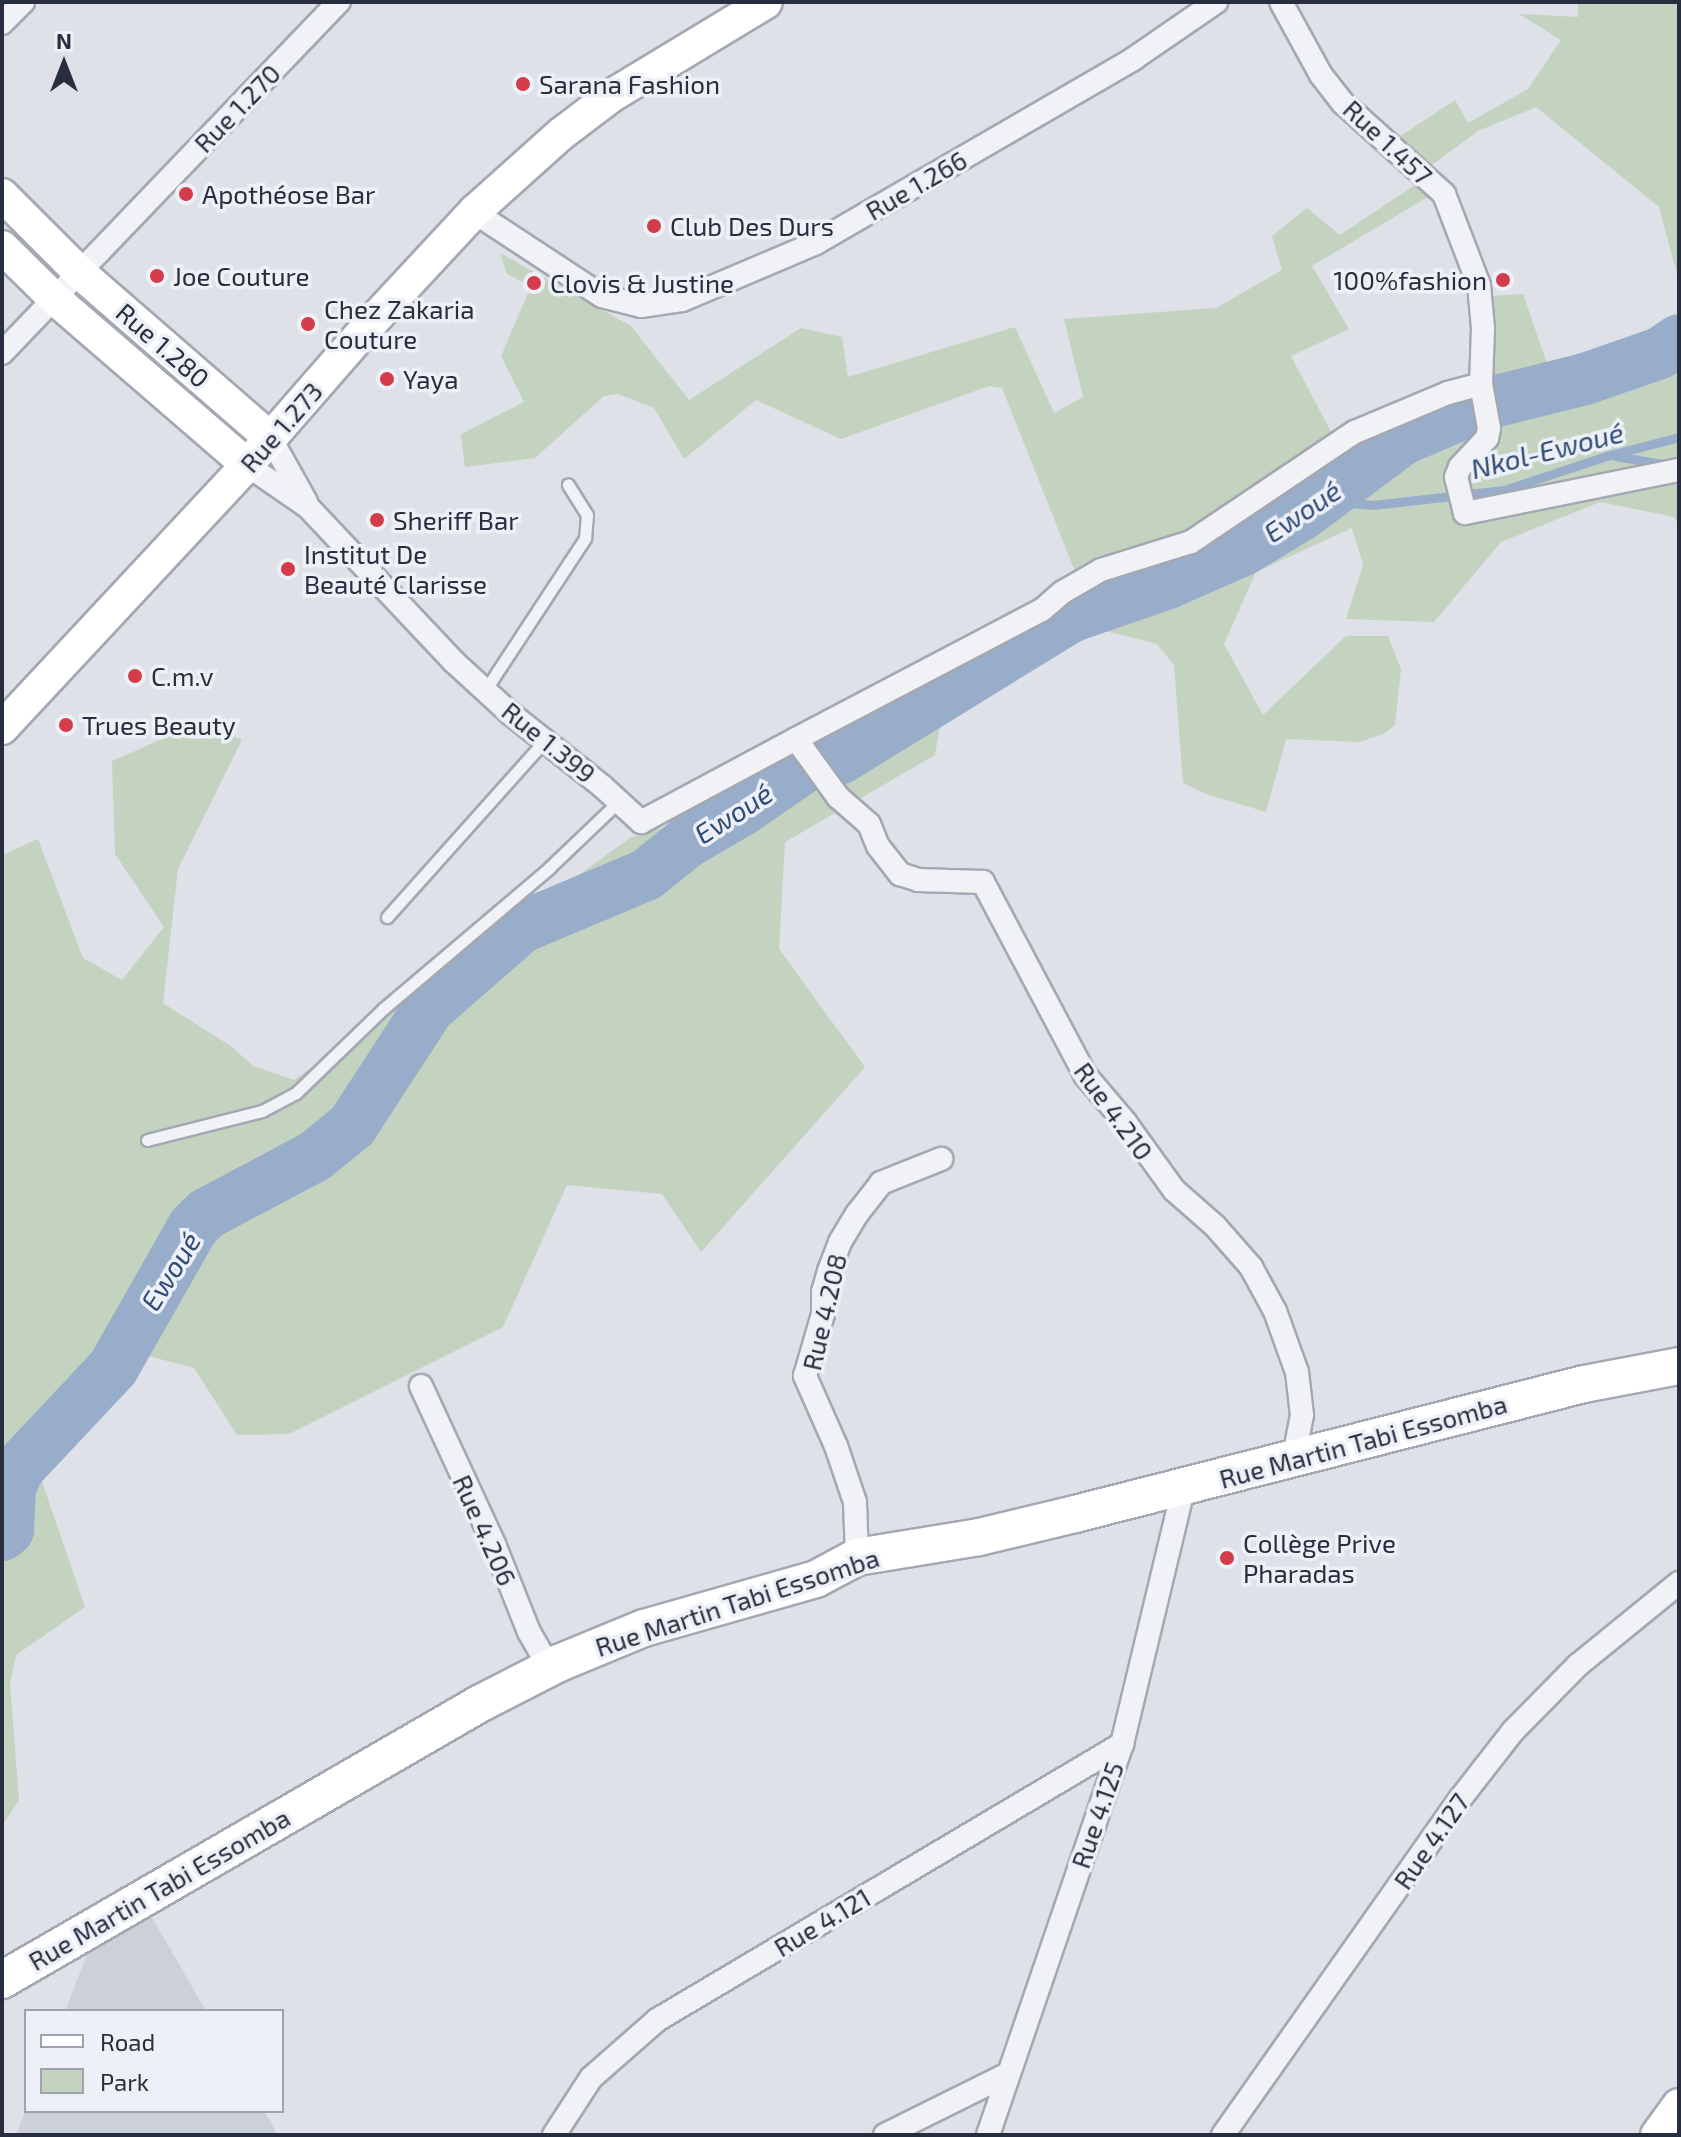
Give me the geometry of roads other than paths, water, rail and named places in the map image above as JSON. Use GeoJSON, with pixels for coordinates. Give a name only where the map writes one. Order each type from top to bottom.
{"type":"FeatureCollection","features":[{"type":"Feature","properties":{"kind":"main road","name":"Rue 1.273"},"geometry":{"type":"LineString","coordinates":[[2,728],[271,439],[370,324],[474,212],[561,134],[611,96],[766,2]]}},
{"type":"Feature","properties":{"kind":"main road","name":"Rue 1.280"},"geometry":{"type":"LineString","coordinates":[[2,195],[79,272],[271,439]]}},
{"type":"Feature","properties":{"kind":"main road","name":"Rue 1.280"},"geometry":{"type":"LineString","coordinates":[[2,247],[55,299],[247,465]]}},
{"type":"Feature","properties":{"kind":"main road","name":"Rue Martin Tabi Essomba"},"geometry":{"type":"LineString","coordinates":[[2,1980],[479,1704],[559,1663],[644,1628],[816,1579],[857,1557],[979,1537],[1183,1489],[1294,1456],[1584,1384],[1679,1366]]}},
{"type":"Feature","properties":{"kind":"main road"},"geometry":{"type":"LineString","coordinates":[[1657,2135],[1679,2105]]}},
{"type":"Feature","properties":{"kind":"street"},"geometry":{"type":"LineString","coordinates":[[2,23],[23,2]]}},
{"type":"Feature","properties":{"kind":"street","name":"Rue 1.270"},"geometry":{"type":"LineString","coordinates":[[2,353],[339,2]]}},
{"type":"Feature","properties":{"kind":"street","name":"Rue 1.266"},"geometry":{"type":"LineString","coordinates":[[474,212],[602,296],[641,306],[682,300],[816,243],[1133,59],[1216,2]]}},
{"type":"Feature","properties":{"kind":"street","name":"Rue 1.457"},"geometry":{"type":"LineString","coordinates":[[1281,2],[1321,75],[1343,103],[1444,194],[1479,285],[1483,328],[1481,384],[1489,428],[1487,438],[1460,467],[1456,477],[1465,513],[1679,470]]}},
{"type":"Feature","properties":{"kind":"street"},"geometry":{"type":"LineString","coordinates":[[799,744],[1042,610],[1063,592],[1101,570],[1191,542],[1239,513],[1300,466],[1355,432],[1448,393],[1481,384]]}},
{"type":"Feature","properties":{"kind":"street","name":"Rue 1.280"},"geometry":{"type":"LineString","coordinates":[[271,439],[308,507]]}},
{"type":"Feature","properties":{"kind":"street","name":"Rue 1.399"},"geometry":{"type":"LineString","coordinates":[[247,465],[308,507],[453,661],[511,714],[619,800],[641,822],[799,744]]}},
{"type":"Feature","properties":{"kind":"street","name":"Rue 4.210"},"geometry":{"type":"LineString","coordinates":[[799,744],[838,797],[869,824],[878,846],[900,874],[918,880],[983,882],[1085,1075],[1125,1122],[1174,1190],[1215,1226],[1251,1267],[1275,1311],[1297,1372],[1302,1415],[1294,1456]]}},
{"type":"Feature","properties":{"kind":"street","name":"Rue 4.208"},"geometry":{"type":"LineString","coordinates":[[857,1557],[855,1502],[836,1446],[805,1376],[823,1314],[823,1292],[829,1271],[840,1242],[857,1214],[881,1183],[941,1159]]}},
{"type":"Feature","properties":{"kind":"street","name":"Rue 4.206"},"geometry":{"type":"LineString","coordinates":[[421,1386],[494,1544],[529,1632],[544,1658],[559,1663]]}},
{"type":"Feature","properties":{"kind":"street","name":"Rue 4.125"},"geometry":{"type":"LineString","coordinates":[[988,2135],[1006,2075],[1122,1744],[1183,1489]]}},
{"type":"Feature","properties":{"kind":"street","name":"Rue 4.127"},"geometry":{"type":"LineString","coordinates":[[1223,2135],[1460,1799],[1513,1731],[1578,1665],[1679,1583]]}},
{"type":"Feature","properties":{"kind":"street","name":"Rue 4.121"},"geometry":{"type":"LineString","coordinates":[[554,2135],[591,2078],[657,2020],[1122,1744]]}},
{"type":"Feature","properties":{"kind":"street"},"geometry":{"type":"LineString","coordinates":[[885,2135],[1006,2075]]}},
{"type":"Feature","properties":{"kind":"lane"},"geometry":{"type":"LineString","coordinates":[[486,689],[585,538],[587,515],[568,484]]}},
{"type":"Feature","properties":{"kind":"lane"},"geometry":{"type":"LineString","coordinates":[[387,917],[545,740]]}},
{"type":"Feature","properties":{"kind":"lane"},"geometry":{"type":"LineString","coordinates":[[147,1140],[262,1111],[296,1093],[383,1009],[549,868],[619,800]]}},
{"type":"Feature","properties":{"kind":"waterway","name":"Ewoué"},"geometry":{"type":"LineString","coordinates":[[2,1535],[8,1530],[10,1488],[18,1469],[113,1368],[193,1227],[206,1214],[315,1156],[352,1126],[429,1008],[522,927],[646,875],[687,842],[742,810],[807,765],[841,758],[1070,617],[1168,583],[1243,550],[1304,513],[1403,439],[1485,404],[1585,379],[1660,353],[1679,340]]}},
{"type":"Feature","properties":{"kind":"waterway","name":"Nkol-Ewoué"},"geometry":{"type":"LineString","coordinates":[[1332,493],[1351,503],[1373,505],[1504,490],[1610,455],[1679,437]]}},
{"type":"Feature","properties":{"kind":"waterway"},"geometry":{"type":"LineString","coordinates":[[1615,456],[1668,465]]}},
{"type":"Feature","properties":{"kind":"place","name":"Sarana Fashion"},"geometry":{"type":"Point","coordinates":[523,84]}},
{"type":"Feature","properties":{"kind":"place","name":"Apothéose Bar"},"geometry":{"type":"Point","coordinates":[186,194]}},
{"type":"Feature","properties":{"kind":"place","name":"Club Des Durs"},"geometry":{"type":"Point","coordinates":[654,226]}},
{"type":"Feature","properties":{"kind":"place","name":"Joe Couture"},"geometry":{"type":"Point","coordinates":[157,276]}},
{"type":"Feature","properties":{"kind":"place","name":"100%fashion"},"geometry":{"type":"Point","coordinates":[1503,280]}},
{"type":"Feature","properties":{"kind":"place","name":"Clovis & Justine"},"geometry":{"type":"Point","coordinates":[534,283]}},
{"type":"Feature","properties":{"kind":"place","name":"Chez Zakaria Couture"},"geometry":{"type":"Point","coordinates":[308,324]}},
{"type":"Feature","properties":{"kind":"place","name":"Yaya"},"geometry":{"type":"Point","coordinates":[387,379]}},
{"type":"Feature","properties":{"kind":"place","name":"Sheriff Bar"},"geometry":{"type":"Point","coordinates":[377,520]}},
{"type":"Feature","properties":{"kind":"place","name":"Institut De Beauté Clarisse"},"geometry":{"type":"Point","coordinates":[288,569]}},
{"type":"Feature","properties":{"kind":"place","name":"C.m.v"},"geometry":{"type":"Point","coordinates":[135,676]}},
{"type":"Feature","properties":{"kind":"place","name":"Trues Beauty"},"geometry":{"type":"Point","coordinates":[66,725]}},
{"type":"Feature","properties":{"kind":"place","name":"Collège Prive Pharadas"},"geometry":{"type":"Point","coordinates":[1227,1558]}}]}
